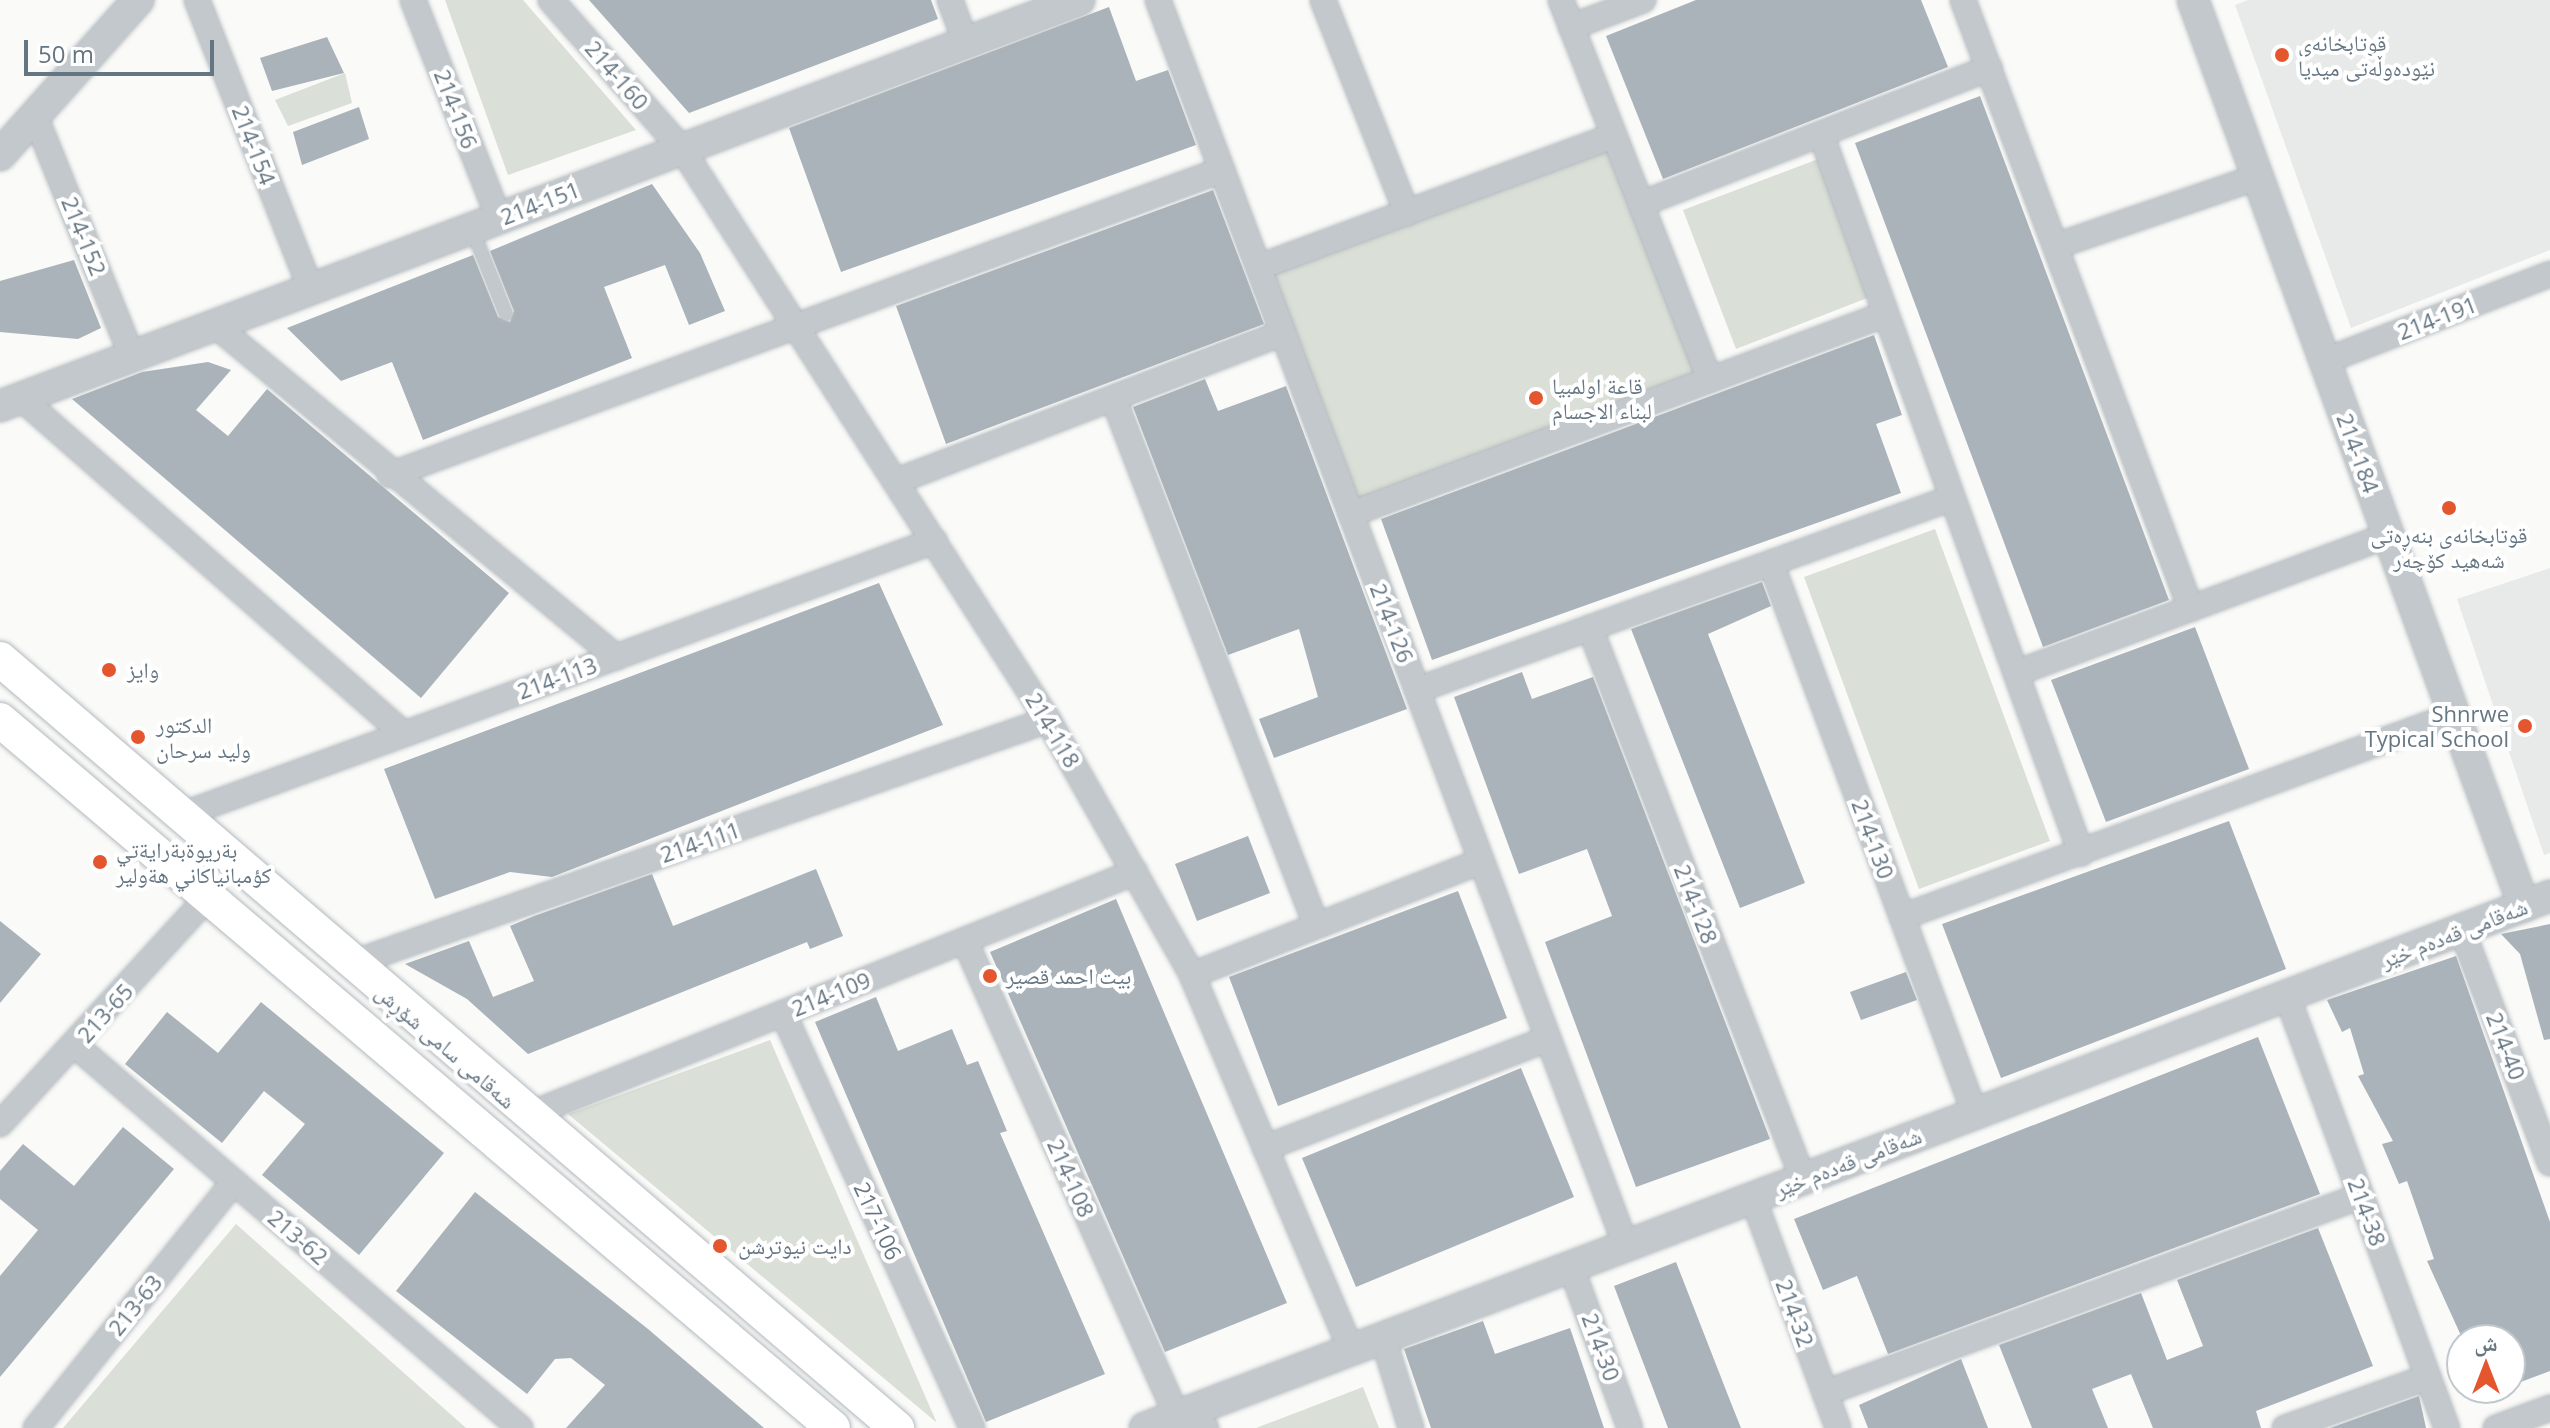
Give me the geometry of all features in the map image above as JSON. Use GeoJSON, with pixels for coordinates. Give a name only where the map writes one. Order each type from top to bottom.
{"type":"FeatureCollection","features":[{"type":"Feature","properties":{"kind":"main road","name":"شەقامی سامی شۆڕش"},"geometry":{"type":"LineString","coordinates":[[0,659],[526,1116],[897,1428]]}},
{"type":"Feature","properties":{"kind":"main road","name":"شەقامی سامی شۆڕش"},"geometry":{"type":"LineString","coordinates":[[0,720],[206,899],[833,1428]]}},
{"type":"Feature","properties":{"kind":"street"},"geometry":{"type":"LineString","coordinates":[[0,155],[138,0]]}},
{"type":"Feature","properties":{"kind":"street","name":"214-154"},"geometry":{"type":"LineString","coordinates":[[197,0],[311,289]]}},
{"type":"Feature","properties":{"kind":"street","name":"214-156"},"geometry":{"type":"LineString","coordinates":[[413,0],[486,224]]}},
{"type":"Feature","properties":{"kind":"street","name":"214-160"},"geometry":{"type":"LineString","coordinates":[[551,0],[682,149]]}},
{"type":"Feature","properties":{"kind":"street"},"geometry":{"type":"LineString","coordinates":[[950,0],[966,43]]}},
{"type":"Feature","properties":{"kind":"street","name":"214-151"},"geometry":{"type":"LineString","coordinates":[[10,402],[1079,0]]}},
{"type":"Feature","properties":{"kind":"street","name":"214-126"},"geometry":{"type":"LineString","coordinates":[[1158,0],[1626,1246]]}},
{"type":"Feature","properties":{"kind":"street"},"geometry":{"type":"LineString","coordinates":[[1323,0],[1407,213]]}},
{"type":"Feature","properties":{"kind":"street"},"geometry":{"type":"LineString","coordinates":[[1561,0],[1710,380]]}},
{"type":"Feature","properties":{"kind":"street"},"geometry":{"type":"LineString","coordinates":[[1571,27],[1643,0]]}},
{"type":"Feature","properties":{"kind":"street"},"geometry":{"type":"LineString","coordinates":[[1963,0],[2191,609]]}},
{"type":"Feature","properties":{"kind":"street","name":"214-184"},"geometry":{"type":"LineString","coordinates":[[2193,0],[2454,715],[2537,901]]}},
{"type":"Feature","properties":{"kind":"street"},"geometry":{"type":"LineString","coordinates":[[1641,204],[1989,68]]}},
{"type":"Feature","properties":{"kind":"street","name":"214-152"},"geometry":{"type":"LineString","coordinates":[[35,116],[132,356]]}},
{"type":"Feature","properties":{"kind":"street"},"geometry":{"type":"LineString","coordinates":[[1821,134],[2081,853]]}},
{"type":"Feature","properties":{"kind":"street"},"geometry":{"type":"LineString","coordinates":[[1259,267],[1614,136]]}},
{"type":"Feature","properties":{"kind":"street","name":"214-118"},"geometry":{"type":"LineString","coordinates":[[682,149],[1048,720],[1135,872],[1192,975],[1351,1350]]}},
{"type":"Feature","properties":{"kind":"street"},"geometry":{"type":"LineString","coordinates":[[390,475],[1222,170]]}},
{"type":"Feature","properties":{"kind":"street"},"geometry":{"type":"LineString","coordinates":[[2056,246],[2257,177]]}},
{"type":"Feature","properties":{"kind":"street","name":"214-191"},"geometry":{"type":"LineString","coordinates":[[2325,361],[2550,274]]}},
{"type":"Feature","properties":{"kind":"street"},"geometry":{"type":"LineString","coordinates":[[1351,514],[1886,314]]}},
{"type":"Feature","properties":{"kind":"street"},"geometry":{"type":"LineString","coordinates":[[215,325],[390,475],[616,657]]}},
{"type":"Feature","properties":{"kind":"street"},"geometry":{"type":"LineString","coordinates":[[897,481],[1283,333]]}},
{"type":"Feature","properties":{"kind":"street"},"geometry":{"type":"LineString","coordinates":[[1114,400],[1315,922]]}},
{"type":"Feature","properties":{"kind":"street"},"geometry":{"type":"LineString","coordinates":[[10,402],[404,734]]}},
{"type":"Feature","properties":{"kind":"street"},"geometry":{"type":"LineString","coordinates":[[1417,690],[1952,498]]}},
{"type":"Feature","properties":{"kind":"street"},"geometry":{"type":"LineString","coordinates":[[2016,673],[2389,535]]}},
{"type":"Feature","properties":{"kind":"street","name":"214-113"},"geometry":{"type":"LineString","coordinates":[[179,816],[934,541]]}},
{"type":"Feature","properties":{"kind":"street","name":"214-130"},"geometry":{"type":"LineString","coordinates":[[1771,563],[1975,1114]]}},
{"type":"Feature","properties":{"kind":"street","name":"214-128"},"geometry":{"type":"LineString","coordinates":[[1590,628],[1803,1179]]}},
{"type":"Feature","properties":{"kind":"street"},"geometry":{"type":"LineString","coordinates":[[1902,917],[2454,715]]}},
{"type":"Feature","properties":{"kind":"street","name":"214-111"},"geometry":{"type":"LineString","coordinates":[[353,963],[1048,720]]}},
{"type":"Feature","properties":{"kind":"street"},"geometry":{"type":"LineString","coordinates":[[1192,975],[1315,922],[1481,861]]}},
{"type":"Feature","properties":{"kind":"street","name":"214-109"},"geometry":{"type":"LineString","coordinates":[[526,1116],[1135,872]]}},
{"type":"Feature","properties":{"kind":"street","name":"213-65"},"geometry":{"type":"LineString","coordinates":[[0,1124],[76,1046],[206,899]]}},
{"type":"Feature","properties":{"kind":"street","name":"شەقامی قەدەم خێر"},"geometry":{"type":"LineString","coordinates":[[1145,1428],[1190,1419],[1351,1350],[2537,901]]}},
{"type":"Feature","properties":{"kind":"street","name":"214-40"},"geometry":{"type":"LineString","coordinates":[[2462,930],[2543,1124],[2550,1163]]}},
{"type":"Feature","properties":{"kind":"street","name":"214-108"},"geometry":{"type":"LineString","coordinates":[[965,941],[1190,1419]]}},
{"type":"Feature","properties":{"kind":"street","name":"214-38"},"geometry":{"type":"LineString","coordinates":[[2287,996],[2447,1428]]}},
{"type":"Feature","properties":{"kind":"street","name":"217-106"},"geometry":{"type":"LineString","coordinates":[[783,1013],[972,1428]]}},
{"type":"Feature","properties":{"kind":"street"},"geometry":{"type":"LineString","coordinates":[[1265,1148],[1548,1039]]}},
{"type":"Feature","properties":{"kind":"street","name":"213-62"},"geometry":{"type":"LineString","coordinates":[[76,1046],[520,1428]]}},
{"type":"Feature","properties":{"kind":"street","name":"213-63"},"geometry":{"type":"LineString","coordinates":[[36,1428],[234,1182]]}},
{"type":"Feature","properties":{"kind":"street"},"geometry":{"type":"LineString","coordinates":[[1825,1393],[2361,1196]]}},
{"type":"Feature","properties":{"kind":"street","name":"214-32"},"geometry":{"type":"LineString","coordinates":[[1753,1198],[1838,1428]]}},
{"type":"Feature","properties":{"kind":"street","name":"214-30"},"geometry":{"type":"LineString","coordinates":[[1571,1267],[1630,1428]]}},
{"type":"Feature","properties":{"kind":"street"},"geometry":{"type":"LineString","coordinates":[[1383,1338],[1411,1428]]}},
{"type":"Feature","properties":{"kind":"street"},"geometry":{"type":"LineString","coordinates":[[2285,1428],[2428,1377]]}},
{"type":"Feature","properties":{"kind":"street"},"geometry":{"type":"LineString","coordinates":[[2496,1428],[2550,1408]]}},
{"type":"Feature","properties":{"kind":"lane"},"geometry":{"type":"LineString","coordinates":[[486,224],[506,314]]}},
{"type":"Feature","properties":{"kind":"shaded area"},"geometry":{"type":"Polygon","coordinates":[[[445,0],[523,0],[636,130],[508,175],[445,0]]]}},
{"type":"Feature","properties":{"kind":"shaded area"},"geometry":{"type":"Polygon","coordinates":[[[2248,0],[2550,0],[2550,250],[2351,328],[2235,5],[2248,0]]]}},
{"type":"Feature","properties":{"kind":"shaded area"},"geometry":{"type":"Polygon","coordinates":[[[345,73],[352,103],[288,126],[275,100],[345,73]]]}},
{"type":"Feature","properties":{"kind":"shaded area"},"geometry":{"type":"Polygon","coordinates":[[[1614,136],[1710,380],[1351,514],[1259,267],[1614,136]]]}},
{"type":"Feature","properties":{"kind":"shaded area"},"geometry":{"type":"Polygon","coordinates":[[[1821,158],[1875,295],[1736,349],[1683,210],[1821,158]]]}},
{"type":"Feature","properties":{"kind":"shaded area"},"geometry":{"type":"Polygon","coordinates":[[[1935,529],[2050,841],[1919,889],[1804,577],[1935,529]]]}},
{"type":"Feature","properties":{"kind":"shaded area","name":"Shnrwe Typical School"},"geometry":{"type":"Polygon","coordinates":[[[2550,568],[2550,853],[2544,855],[2457,599],[2550,568]]]}},
{"type":"Feature","properties":{"kind":"shaded area"},"geometry":{"type":"Polygon","coordinates":[[[770,1040],[936,1421],[936,1422],[568,1114],[770,1040]]]}},
{"type":"Feature","properties":{"kind":"shaded area"},"geometry":{"type":"Polygon","coordinates":[[[236,1224],[466,1428],[63,1428],[236,1224]]]}},
{"type":"Feature","properties":{"kind":"shaded area"},"geometry":{"type":"Polygon","coordinates":[[[1363,1387],[1379,1428],[1256,1428],[1363,1387]]]}},
{"type":"Feature","properties":{"kind":"building"},"geometry":{"type":"Polygon","coordinates":[[[589,0],[931,0],[938,19],[689,113],[589,0]]]}},
{"type":"Feature","properties":{"kind":"building"},"geometry":{"type":"Polygon","coordinates":[[[1696,0],[1921,0],[1948,67],[1663,179],[1606,36],[1696,0]]]}},
{"type":"Feature","properties":{"kind":"building"},"geometry":{"type":"Polygon","coordinates":[[[1109,7],[1136,81],[1168,70],[1196,145],[841,272],[789,128],[1109,7]]]}},
{"type":"Feature","properties":{"kind":"building"},"geometry":{"type":"Polygon","coordinates":[[[327,37],[344,73],[272,91],[260,58],[327,37]]]}},
{"type":"Feature","properties":{"kind":"building"},"geometry":{"type":"Polygon","coordinates":[[[1980,96],[2169,600],[2043,647],[1855,143],[1980,96]]]}},
{"type":"Feature","properties":{"kind":"building"},"geometry":{"type":"Polygon","coordinates":[[[359,107],[369,139],[302,165],[293,132],[359,107]]]}},
{"type":"Feature","properties":{"kind":"building"},"geometry":{"type":"Polygon","coordinates":[[[652,184],[700,253],[725,311],[689,325],[665,265],[604,287],[632,358],[423,440],[392,362],[341,381],[287,328],[473,255],[498,317],[510,322],[514,311],[490,251],[652,184]]]}},
{"type":"Feature","properties":{"kind":"building"},"geometry":{"type":"Polygon","coordinates":[[[1213,190],[1264,324],[946,444],[896,306],[1213,190]]]}},
{"type":"Feature","properties":{"kind":"building"},"geometry":{"type":"Polygon","coordinates":[[[74,260],[101,328],[78,339],[0,332],[0,281],[74,260]]]}},
{"type":"Feature","properties":{"kind":"building"},"geometry":{"type":"Polygon","coordinates":[[[1874,335],[1902,415],[1876,424],[1901,493],[1432,660],[1381,519],[1874,335]]]}},
{"type":"Feature","properties":{"kind":"building"},"geometry":{"type":"Polygon","coordinates":[[[208,362],[231,370],[196,410],[228,436],[267,389],[509,593],[421,698],[72,399],[142,372],[208,362]]]}},
{"type":"Feature","properties":{"kind":"building"},"geometry":{"type":"Polygon","coordinates":[[[1205,379],[1218,411],[1286,386],[1407,709],[1274,758],[1259,719],[1318,697],[1299,629],[1228,655],[1133,407],[1205,379]]]}},
{"type":"Feature","properties":{"kind":"building"},"geometry":{"type":"Polygon","coordinates":[[[1762,582],[1771,606],[1708,634],[1805,883],[1740,908],[1631,629],[1762,582]]]}},
{"type":"Feature","properties":{"kind":"building"},"geometry":{"type":"Polygon","coordinates":[[[879,583],[943,725],[552,877],[510,872],[435,899],[384,769],[879,583]]]}},
{"type":"Feature","properties":{"kind":"building"},"geometry":{"type":"Polygon","coordinates":[[[2195,627],[2249,769],[2106,822],[2051,680],[2195,627]]]}},
{"type":"Feature","properties":{"kind":"building"},"geometry":{"type":"Polygon","coordinates":[[[1522,672],[1532,699],[1593,677],[1770,1139],[1636,1187],[1545,942],[1612,916],[1587,849],[1519,874],[1454,697],[1522,672]]]}},
{"type":"Feature","properties":{"kind":"building"},"geometry":{"type":"Polygon","coordinates":[[[2229,821],[2286,969],[2001,1078],[1942,924],[2229,821]]]}},
{"type":"Feature","properties":{"kind":"building"},"geometry":{"type":"Polygon","coordinates":[[[1248,836],[1270,893],[1197,921],[1175,864],[1248,836]]]}},
{"type":"Feature","properties":{"kind":"building"},"geometry":{"type":"Polygon","coordinates":[[[816,869],[843,936],[810,949],[807,942],[528,1054],[467,999],[405,964],[469,941],[493,997],[534,981],[510,926],[534,916],[652,874],[673,926],[816,869]]]}},
{"type":"Feature","properties":{"kind":"building"},"geometry":{"type":"Polygon","coordinates":[[[1458,891],[1507,1018],[1278,1106],[1229,977],[1458,891]]]}},
{"type":"Feature","properties":{"kind":"building"},"geometry":{"type":"Polygon","coordinates":[[[1116,899],[1287,1303],[1165,1352],[990,952],[1116,899]]]}},
{"type":"Feature","properties":{"kind":"building"},"geometry":{"type":"Polygon","coordinates":[[[0,921],[41,954],[0,1003],[0,921]]]}},
{"type":"Feature","properties":{"kind":"building"},"geometry":{"type":"Polygon","coordinates":[[[2550,924],[2550,1039],[2544,1040],[2520,954],[2501,934],[2550,924]]]}},
{"type":"Feature","properties":{"kind":"building"},"geometry":{"type":"Polygon","coordinates":[[[2456,956],[2550,1222],[2550,1371],[2526,1380],[2526,1324],[2456,1324],[2427,1261],[2434,1259],[2407,1181],[2399,1184],[2382,1144],[2393,1141],[2358,1076],[2364,1074],[2350,1028],[2342,1032],[2327,1000],[2456,956]]]}},
{"type":"Feature","properties":{"kind":"building"},"geometry":{"type":"Polygon","coordinates":[[[1906,972],[1917,1000],[1861,1020],[1850,992],[1906,972]]]}},
{"type":"Feature","properties":{"kind":"building"},"geometry":{"type":"Polygon","coordinates":[[[876,997],[898,1051],[952,1029],[967,1065],[978,1061],[1007,1131],[1000,1133],[1105,1374],[986,1422],[815,1022],[876,997]]]}},
{"type":"Feature","properties":{"kind":"building"},"geometry":{"type":"Polygon","coordinates":[[[261,1002],[444,1153],[359,1255],[262,1175],[305,1124],[264,1091],[222,1143],[125,1064],[167,1012],[218,1053],[261,1002]]]}},
{"type":"Feature","properties":{"kind":"building"},"geometry":{"type":"Polygon","coordinates":[[[2258,1037],[2320,1194],[1888,1354],[1857,1276],[1823,1290],[1794,1219],[2258,1037]]]}},
{"type":"Feature","properties":{"kind":"building"},"geometry":{"type":"Polygon","coordinates":[[[1521,1068],[1574,1197],[1356,1287],[1302,1158],[1521,1068]]]}},
{"type":"Feature","properties":{"kind":"building"},"geometry":{"type":"Polygon","coordinates":[[[123,1127],[174,1169],[0,1377],[0,1276],[38,1230],[0,1199],[0,1171],[23,1144],[74,1186],[123,1127]]]}},
{"type":"Feature","properties":{"kind":"building"},"geometry":{"type":"Polygon","coordinates":[[[475,1192],[648,1329],[764,1428],[566,1428],[605,1385],[571,1358],[555,1359],[527,1394],[396,1291],[475,1192]]]}},
{"type":"Feature","properties":{"kind":"building"},"geometry":{"type":"Polygon","coordinates":[[[2318,1228],[2373,1366],[2256,1411],[2261,1428],[2153,1428],[2131,1374],[2092,1389],[2108,1428],[2032,1428],[1999,1345],[2141,1293],[2167,1360],[2203,1346],[2177,1280],[2318,1228]]]}},
{"type":"Feature","properties":{"kind":"building"},"geometry":{"type":"Polygon","coordinates":[[[1676,1262],[1741,1428],[1668,1428],[1614,1286],[1676,1262]]]}},
{"type":"Feature","properties":{"kind":"building"},"geometry":{"type":"Polygon","coordinates":[[[1483,1321],[1495,1354],[1570,1328],[1604,1428],[1431,1428],[1404,1349],[1483,1321]]]}},
{"type":"Feature","properties":{"kind":"building"},"geometry":{"type":"Polygon","coordinates":[[[1961,1359],[1988,1428],[1868,1428],[1859,1405],[1961,1359]]]}},
{"type":"Feature","properties":{"kind":"building"},"geometry":{"type":"Polygon","coordinates":[[[2419,1396],[2426,1428],[2330,1428],[2419,1396]]]}},
{"type":"Feature","properties":{"kind":"place","name":"قوتابخانەی نێودەوڵەتی میدیا"},"geometry":{"type":"Point","coordinates":[2282,55]}},
{"type":"Feature","properties":{"kind":"place","name":"قاعة اولمبيا لبناء الاجسام"},"geometry":{"type":"Point","coordinates":[1536,398]}},
{"type":"Feature","properties":{"kind":"place","name":"قوتابخانەی بنەڕەتی شەهید کۆچەر"},"geometry":{"type":"Point","coordinates":[2449,508]}},
{"type":"Feature","properties":{"kind":"place","name":"وايز"},"geometry":{"type":"Point","coordinates":[109,670]}},
{"type":"Feature","properties":{"kind":"place","name":"Shnrwe Typical School"},"geometry":{"type":"Point","coordinates":[2525,726]}},
{"type":"Feature","properties":{"kind":"place","name":"الدكتور وليد سرحان"},"geometry":{"type":"Point","coordinates":[138,737]}},
{"type":"Feature","properties":{"kind":"place","name":"بةريوةبةرايةتي كؤمبانياكاني هةولير"},"geometry":{"type":"Point","coordinates":[100,862]}},
{"type":"Feature","properties":{"kind":"place","name":"بيت احمد قصير"},"geometry":{"type":"Point","coordinates":[990,976]}},
{"type":"Feature","properties":{"kind":"place","name":"دايت نيوترشن"},"geometry":{"type":"Point","coordinates":[720,1246]}}]}
